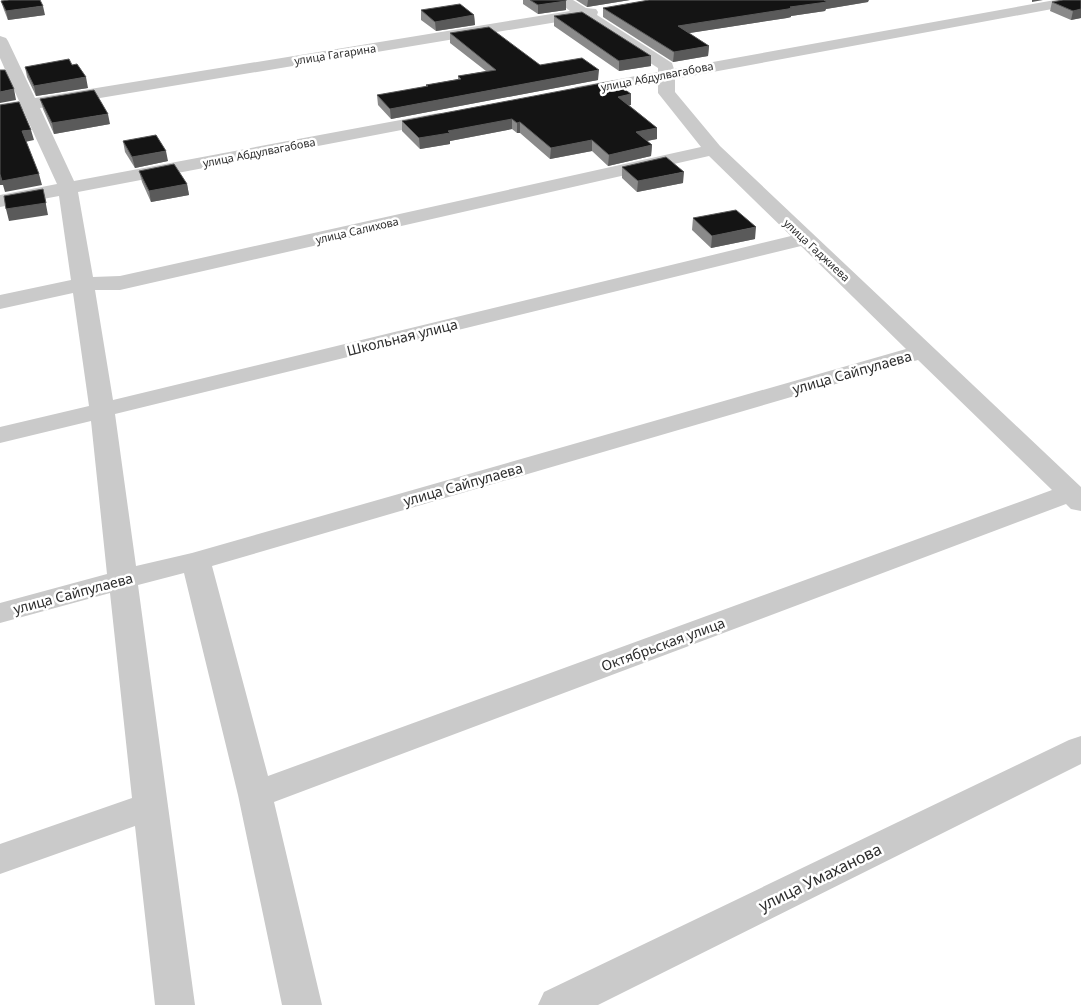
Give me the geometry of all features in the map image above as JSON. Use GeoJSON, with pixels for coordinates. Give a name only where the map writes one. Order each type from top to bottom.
{"type":"FeatureCollection","features":[{"type":"Feature","properties":{"kind":"street","name":"улица Гаджиева"},"geometry":{"type":"LineString","coordinates":[[563,0],[666,66],[667,92],[713,150],[1076,498]]}},
{"type":"Feature","properties":{"kind":"street","name":"улица Абдулвагабова"},"geometry":{"type":"LineString","coordinates":[[569,93],[1079,0]]}},
{"type":"Feature","properties":{"kind":"street","name":"улица Гагарина"},"geometry":{"type":"LineString","coordinates":[[0,109],[612,9]]}},
{"type":"Feature","properties":{"kind":"street"},"geometry":{"type":"LineString","coordinates":[[0,41],[68,188],[102,410],[176,1005]]}},
{"type":"Feature","properties":{"kind":"street","name":"улица Абдулвагабова"},"geometry":{"type":"LineString","coordinates":[[0,202],[452,116]]}},
{"type":"Feature","properties":{"kind":"street","name":"улица Салихова"},"geometry":{"type":"LineString","coordinates":[[0,302],[83,284],[120,283],[713,150]]}},
{"type":"Feature","properties":{"kind":"street","name":"Школьная улица"},"geometry":{"type":"LineString","coordinates":[[0,434],[805,239]]}},
{"type":"Feature","properties":{"kind":"street","name":"улица Сайпулаева"},"geometry":{"type":"LineString","coordinates":[[0,613],[122,579],[196,561],[924,352]]}},
{"type":"Feature","properties":{"kind":"street","name":"Октябрьская улица"},"geometry":{"type":"LineString","coordinates":[[255,796],[1076,498]]}},
{"type":"Feature","properties":{"kind":"street"},"geometry":{"type":"LineString","coordinates":[[196,561],[255,796],[302,1005]]}},
{"type":"Feature","properties":{"kind":"street","name":"улица Умаханова"},"geometry":{"type":"LineString","coordinates":[[558,1005],[1081,749]]}},
{"type":"Feature","properties":{"kind":"street"},"geometry":{"type":"LineString","coordinates":[[0,859],[151,806]]}},
{"type":"Feature","properties":{"kind":"building"},"geometry":{"type":"Polygon","coordinates":[[[40,0],[43,6],[6,11],[1,1],[40,0]]]}},
{"type":"Feature","properties":{"kind":"building"},"geometry":{"type":"Polygon","coordinates":[[[530,0],[566,0],[566,1],[538,5],[530,0]]]}},
{"type":"Feature","properties":{"kind":"building"},"geometry":{"type":"Polygon","coordinates":[[[649,0],[824,0],[827,2],[678,26],[709,46],[674,52],[603,8],[649,0]]]}},
{"type":"Feature","properties":{"kind":"building"},"geometry":{"type":"Polygon","coordinates":[[[1081,0],[1081,9],[1073,11],[1052,2],[1081,0]]]}},
{"type":"Feature","properties":{"kind":"building"},"geometry":{"type":"Polygon","coordinates":[[[460,4],[474,15],[435,22],[421,10],[460,4]]]}},
{"type":"Feature","properties":{"kind":"building"},"geometry":{"type":"Polygon","coordinates":[[[582,12],[651,56],[619,61],[554,16],[582,12]]]}},
{"type":"Feature","properties":{"kind":"building"},"geometry":{"type":"Polygon","coordinates":[[[489,27],[540,65],[582,58],[599,70],[390,109],[377,95],[461,79],[458,76],[496,70],[450,33],[489,27]]]}},
{"type":"Feature","properties":{"kind":"building"},"geometry":{"type":"Polygon","coordinates":[[[69,59],[72,65],[77,64],[86,77],[34,86],[25,67],[69,59]]]}},
{"type":"Feature","properties":{"kind":"building"},"geometry":{"type":"Polygon","coordinates":[[[0,70],[5,70],[14,89],[0,92],[0,70]]]}},
{"type":"Feature","properties":{"kind":"building"},"geometry":{"type":"Polygon","coordinates":[[[613,81],[631,94],[618,97],[657,128],[636,132],[652,145],[609,155],[592,140],[551,148],[520,122],[517,123],[512,119],[419,138],[402,121],[613,81]]]}},
{"type":"Feature","properties":{"kind":"building"},"geometry":{"type":"Polygon","coordinates":[[[94,90],[108,114],[52,123],[40,99],[94,90]]]}},
{"type":"Feature","properties":{"kind":"building"},"geometry":{"type":"Polygon","coordinates":[[[19,102],[31,130],[22,131],[39,174],[2,181],[0,174],[0,105],[19,102]]]}},
{"type":"Feature","properties":{"kind":"building"},"geometry":{"type":"Polygon","coordinates":[[[156,135],[166,151],[132,157],[123,141],[156,135]]]}},
{"type":"Feature","properties":{"kind":"building"},"geometry":{"type":"Polygon","coordinates":[[[666,157],[684,172],[638,181],[622,167],[666,157]]]}},
{"type":"Feature","properties":{"kind":"building"},"geometry":{"type":"Polygon","coordinates":[[[174,164],[187,184],[149,191],[139,171],[174,164]]]}},
{"type":"Feature","properties":{"kind":"building"},"geometry":{"type":"Polygon","coordinates":[[[43,189],[46,203],[6,209],[4,196],[43,189]]]}},
{"type":"Feature","properties":{"kind":"building"},"geometry":{"type":"Polygon","coordinates":[[[736,210],[756,227],[712,236],[693,218],[736,210]]]}}]}
